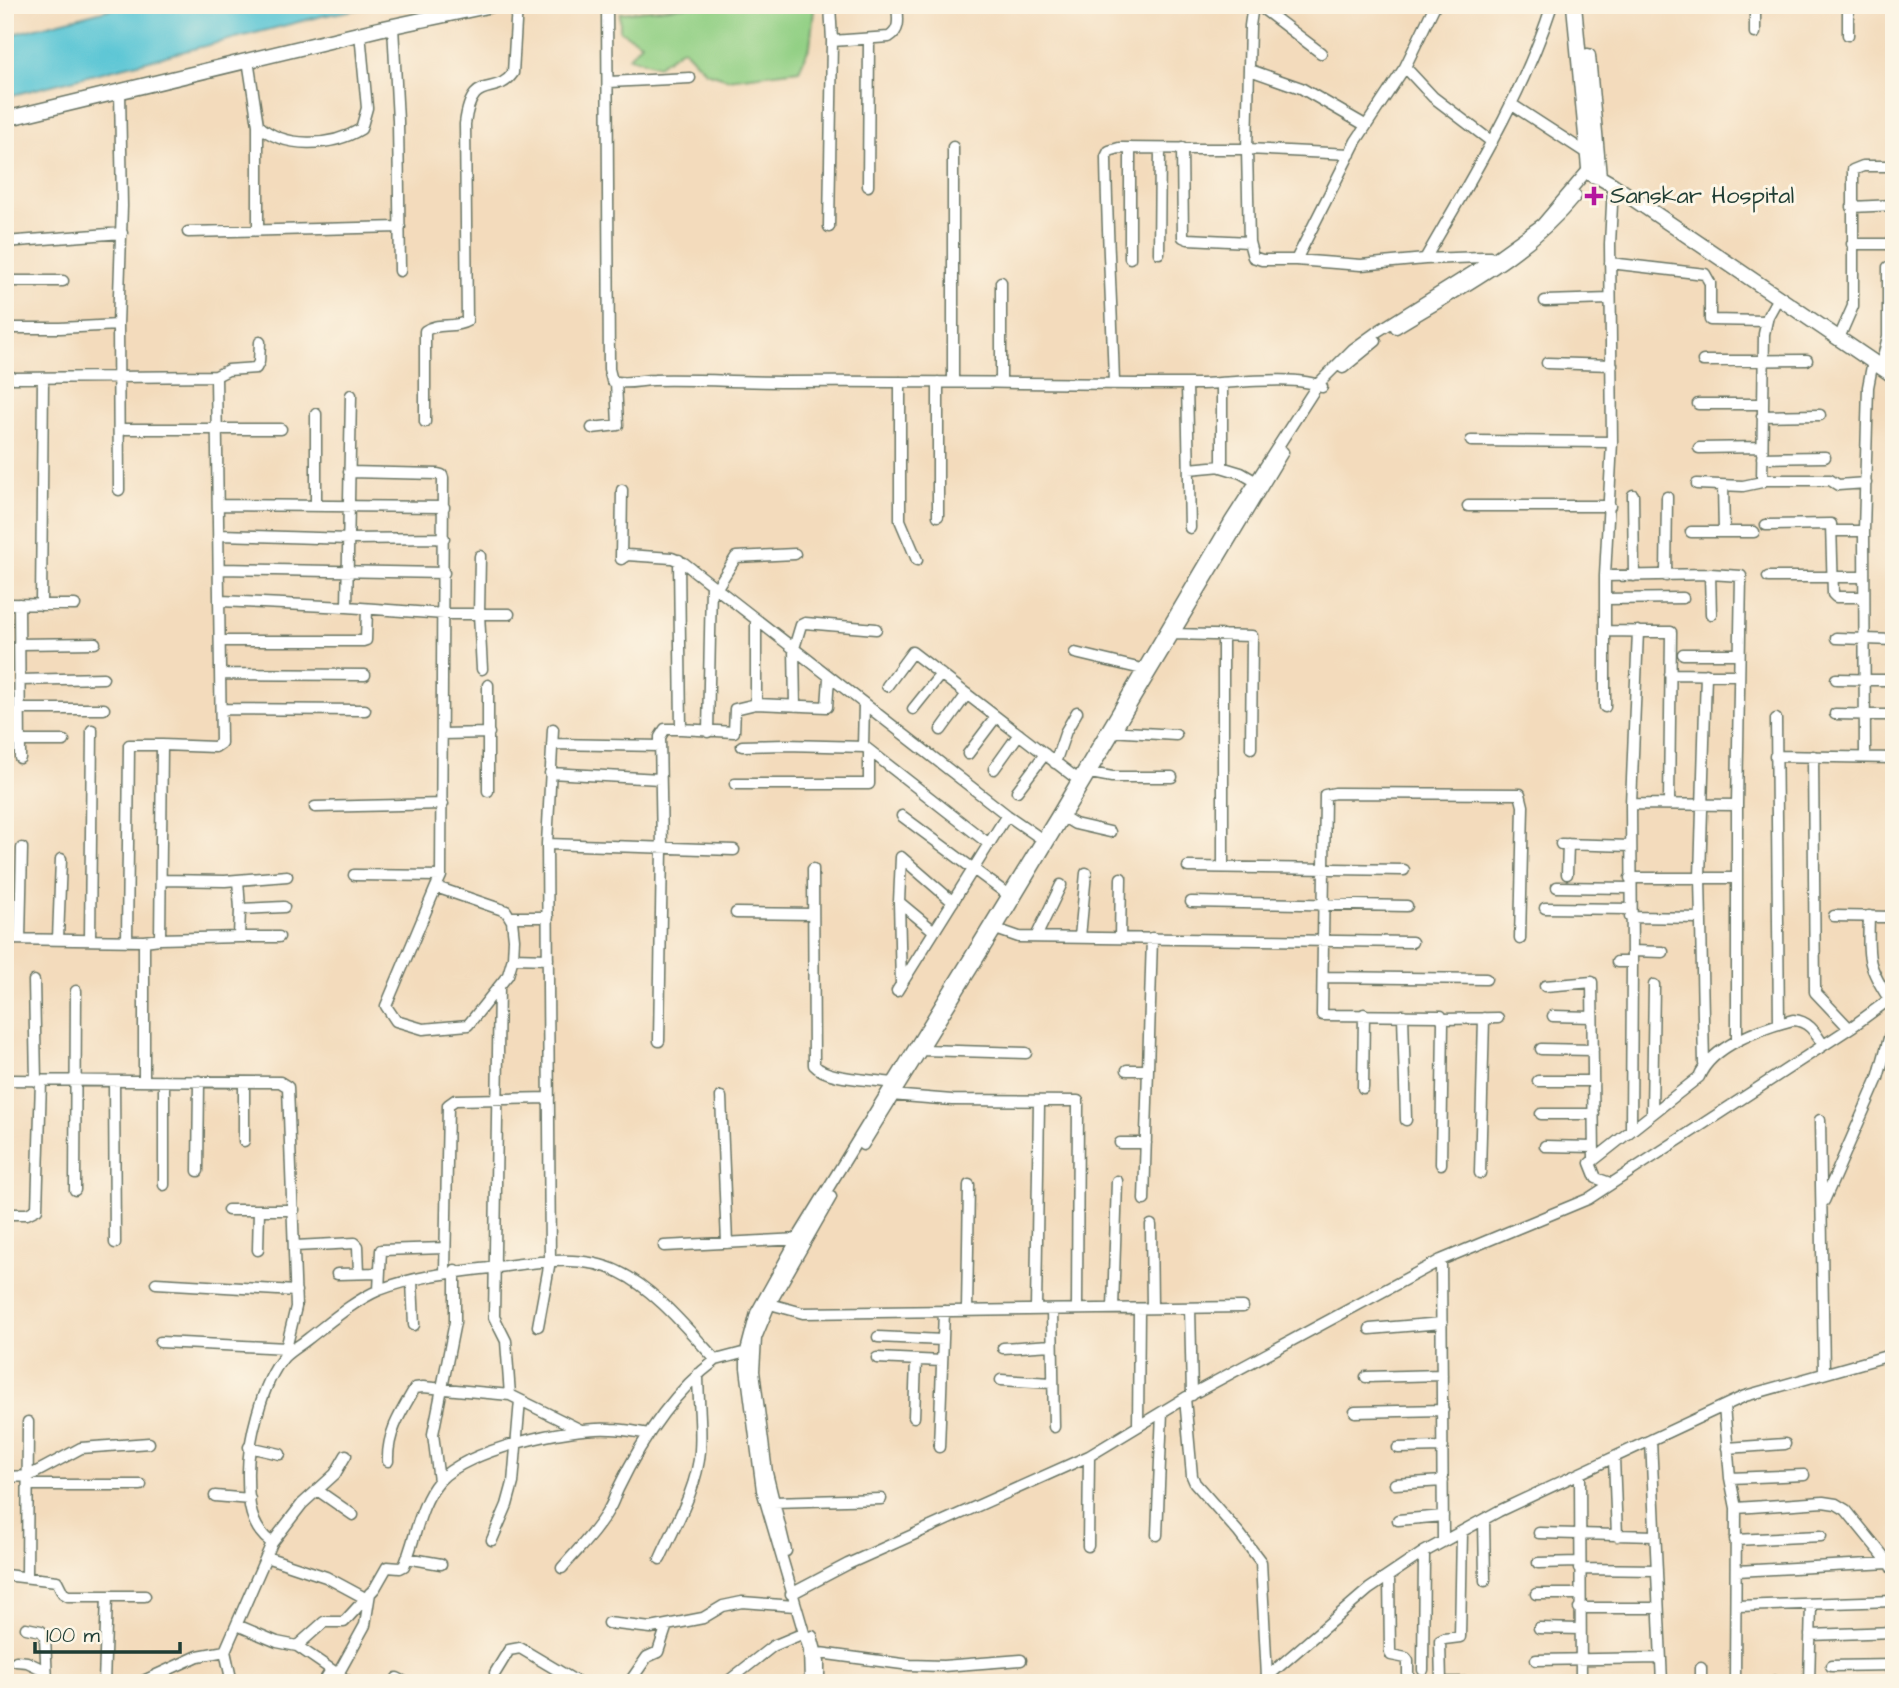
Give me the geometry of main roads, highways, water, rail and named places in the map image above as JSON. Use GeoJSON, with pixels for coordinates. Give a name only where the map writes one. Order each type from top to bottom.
{"type":"FeatureCollection","features":[{"type":"Feature","properties":{"kind":"water"},"geometry":{"type":"Polygon","coordinates":[[[126,5],[381,5],[322,16],[5,97],[5,36],[126,5]]]}},
{"type":"Feature","properties":{"kind":"place","name":"Sanskar Hospital"},"geometry":{"type":"Point","coordinates":[1594,196]}}]}
